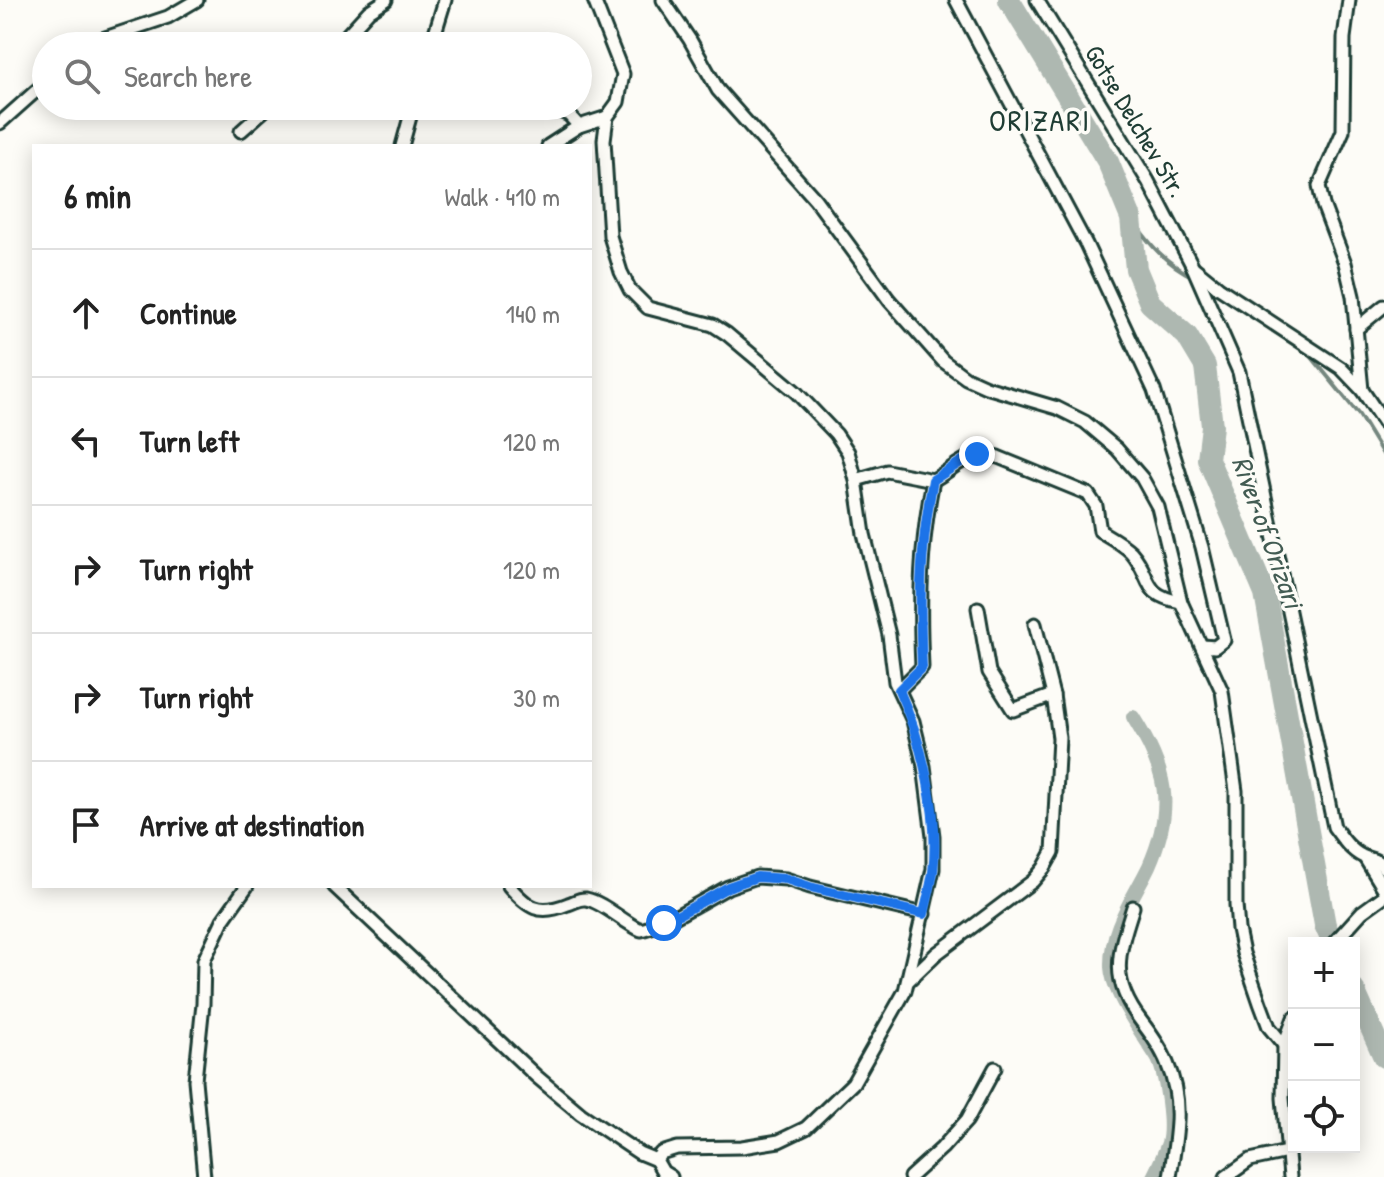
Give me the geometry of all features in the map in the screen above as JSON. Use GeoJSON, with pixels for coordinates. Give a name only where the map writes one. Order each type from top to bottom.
{"type":"FeatureCollection","features":[{"type":"Feature","properties":{"kind":"street"},"geometry":{"type":"LineString","coordinates":[[123,32],[168,17],[197,0]]}},
{"type":"Feature","properties":{"kind":"street"},"geometry":{"type":"LineString","coordinates":[[350,32],[369,11],[386,0]]}},
{"type":"Feature","properties":{"kind":"street"},"geometry":{"type":"LineString","coordinates":[[435,32],[445,0]]}},
{"type":"Feature","properties":{"kind":"street"},"geometry":{"type":"LineString","coordinates":[[594,0],[623,74],[618,102],[607,117],[605,148],[610,236],[615,257],[630,290],[648,308],[713,325],[796,392],[836,434],[848,452],[889,635],[895,682],[913,721],[930,799],[933,869],[908,981],[900,1004],[853,1083],[806,1128],[779,1141],[742,1147],[666,1151],[656,1160]]}},
{"type":"Feature","properties":{"kind":"street"},"geometry":{"type":"LineString","coordinates":[[663,0],[718,90],[815,199],[889,300],[943,361],[966,378],[986,387],[1057,408],[1085,422],[1142,478],[1158,507],[1181,602],[1222,691],[1236,791],[1236,905],[1243,953],[1269,1027],[1284,1045]]}},
{"type":"Feature","properties":{"kind":"street"},"geometry":{"type":"LineString","coordinates":[[956,0],[1086,244],[1154,390],[1202,547],[1224,640],[1215,647],[1203,646]]}},
{"type":"Feature","properties":{"kind":"street","name":"Gotse Delchev Str."},"geometry":{"type":"LineString","coordinates":[[1037,0],[1148,181],[1193,267],[1239,372],[1334,827],[1349,847],[1365,857]]}},
{"type":"Feature","properties":{"kind":"street"},"geometry":{"type":"LineString","coordinates":[[1349,0],[1344,38],[1343,131],[1319,186],[1353,296],[1362,390],[1384,423]]}},
{"type":"Feature","properties":{"kind":"street"},"geometry":{"type":"LineString","coordinates":[[0,123],[32,94]]}},
{"type":"Feature","properties":{"kind":"street"},"geometry":{"type":"LineString","coordinates":[[551,144],[579,126],[607,117]]}},
{"type":"Feature","properties":{"kind":"street"},"geometry":{"type":"LineString","coordinates":[[241,131],[253,120]]}},
{"type":"Feature","properties":{"kind":"street"},"geometry":{"type":"LineString","coordinates":[[405,144],[410,120]]}},
{"type":"Feature","properties":{"kind":"street"},"geometry":{"type":"LineString","coordinates":[[574,120],[579,126]]}},
{"type":"Feature","properties":{"kind":"street","name":"Gotse Delchev Str."},"geometry":{"type":"LineString","coordinates":[[1193,267],[1219,288],[1341,368],[1362,390]]}},
{"type":"Feature","properties":{"kind":"street"},"geometry":{"type":"LineString","coordinates":[[1356,329],[1384,306]]}},
{"type":"Feature","properties":{"kind":"street"},"geometry":{"type":"LineString","coordinates":[[856,480],[887,471],[933,480],[970,456],[987,453],[1088,494],[1096,506],[1100,531],[1132,553],[1153,591],[1161,598],[1181,602]]}},
{"type":"Feature","properties":{"kind":"street"},"geometry":{"type":"LineString","coordinates":[[899,690],[922,667],[919,580],[921,547],[933,480]]}},
{"type":"Feature","properties":{"kind":"street"},"geometry":{"type":"LineString","coordinates":[[978,608],[989,672],[1013,710],[1053,695]]}},
{"type":"Feature","properties":{"kind":"street"},"geometry":{"type":"LineString","coordinates":[[908,981],[936,954],[1033,881],[1053,852],[1059,738],[1053,695],[1035,624]]}},
{"type":"Feature","properties":{"kind":"street"},"geometry":{"type":"LineString","coordinates":[[1365,857],[1382,864]]}},
{"type":"Feature","properties":{"kind":"street"},"geometry":{"type":"LineString","coordinates":[[1339,937],[1382,894],[1365,857]]}},
{"type":"Feature","properties":{"kind":"street"},"geometry":{"type":"LineString","coordinates":[[511,888],[534,909],[550,911],[581,898],[596,902],[624,923],[641,930],[664,923],[728,887],[757,877],[786,879],[924,914]]}},
{"type":"Feature","properties":{"kind":"street"},"geometry":{"type":"LineString","coordinates":[[204,1177],[195,1080],[204,960],[223,920],[246,888]]}},
{"type":"Feature","properties":{"kind":"street"},"geometry":{"type":"LineString","coordinates":[[336,888],[536,1076],[581,1114],[639,1153],[656,1160],[663,1172],[671,1177]]}},
{"type":"Feature","properties":{"kind":"street"},"geometry":{"type":"LineString","coordinates":[[1133,907],[1119,951],[1118,976],[1131,1005],[1167,1062],[1174,1084],[1179,1115],[1170,1177]]}},
{"type":"Feature","properties":{"kind":"street"},"geometry":{"type":"LineString","coordinates":[[1288,1034],[1284,1045],[1283,1098],[1290,1177]]}},
{"type":"Feature","properties":{"kind":"street"},"geometry":{"type":"LineString","coordinates":[[910,1177],[967,1120],[995,1068]]}},
{"type":"Feature","properties":{"kind":"street"},"geometry":{"type":"LineString","coordinates":[[1226,1177],[1250,1160],[1287,1152]]}},
{"type":"Feature","properties":{"kind":"waterway","name":"River of Orizari"},"geometry":{"type":"LineString","coordinates":[[1009,0],[1108,162],[1131,218],[1136,269],[1150,303],[1187,336],[1205,366],[1212,426],[1208,459],[1265,594],[1325,925],[1330,937]]}},
{"type":"Feature","properties":{"kind":"waterway"},"geometry":{"type":"LineString","coordinates":[[1131,218],[1159,252],[1195,278]]}},
{"type":"Feature","properties":{"kind":"waterway"},"geometry":{"type":"LineString","coordinates":[[1306,350],[1359,415],[1384,456]]}},
{"type":"Feature","properties":{"kind":"waterway"},"geometry":{"type":"LineString","coordinates":[[1133,717],[1160,771],[1165,806],[1163,824],[1149,866],[1118,927],[1111,967],[1124,1003],[1158,1059],[1166,1088],[1169,1135],[1153,1177]]}},
{"type":"Feature","properties":{"kind":"waterway","name":"River of Orizari"},"geometry":{"type":"LineString","coordinates":[[1360,1003],[1384,1057]]}},
{"type":"Feature","properties":{"kind":"district","name":"ORIZARI"},"geometry":{"type":"Point","coordinates":[1040,121]}},
{"type":"Feature","properties":{"kind":"route"},"geometry":{"type":"LineString","coordinates":[[664,923],[728,887],[757,877],[786,879],[924,914],[933,869],[930,799],[913,721],[899,690],[922,667],[919,580],[921,547],[933,480],[977,454]]}}]}
